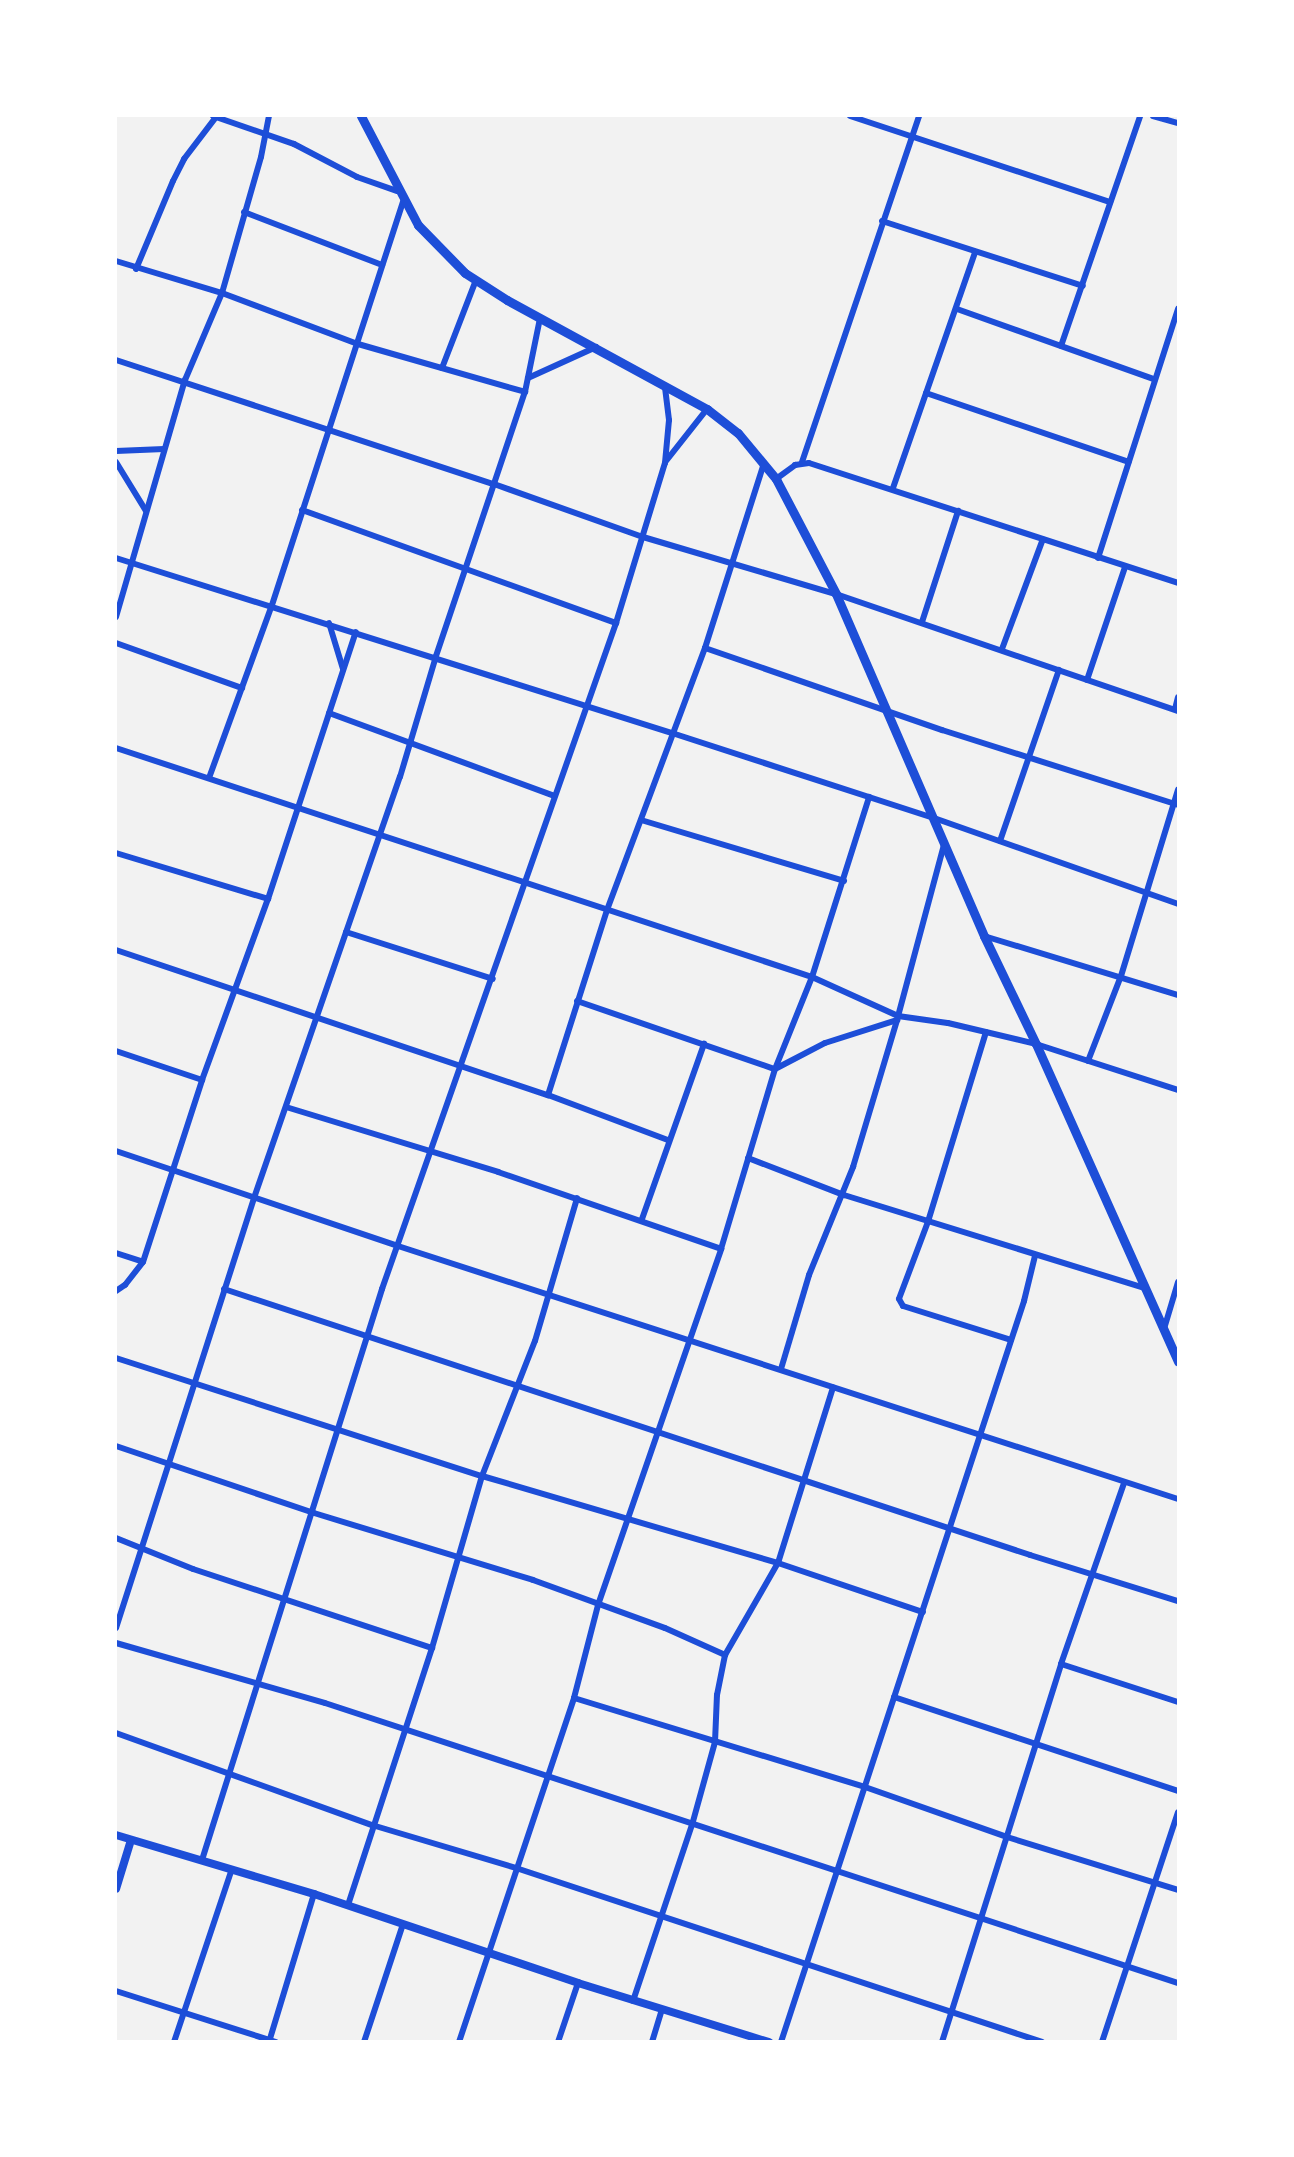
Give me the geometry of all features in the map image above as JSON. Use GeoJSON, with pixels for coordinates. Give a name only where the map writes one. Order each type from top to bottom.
{"type":"FeatureCollection","features":[{"type":"Feature","properties":{"kind":"main road"},"geometry":{"type":"LineString","coordinates":[[361,116],[397,191],[438,248],[476,280],[706,409],[738,433],[776,479],[836,594],[984,936],[1036,1044],[1178,1358]]}},
{"type":"Feature","properties":{"kind":"street"},"geometry":{"type":"LineString","coordinates":[[136,269],[184,159],[214,116],[294,144],[357,177],[397,191]]}},
{"type":"Feature","properties":{"kind":"street"},"geometry":{"type":"LineString","coordinates":[[116,617],[185,380],[222,293],[269,116]]}},
{"type":"Feature","properties":{"kind":"street"},"geometry":{"type":"LineString","coordinates":[[850,116],[1110,202]]}},
{"type":"Feature","properties":{"kind":"street"},"geometry":{"type":"LineString","coordinates":[[776,479],[802,462],[919,116]]}},
{"type":"Feature","properties":{"kind":"street"},"geometry":{"type":"LineString","coordinates":[[1061,346],[1140,116]]}},
{"type":"Feature","properties":{"kind":"street"},"geometry":{"type":"LineString","coordinates":[[1153,116],[1178,123]]}},
{"type":"Feature","properties":{"kind":"street"},"geometry":{"type":"LineString","coordinates":[[209,778],[272,605],[403,201]]}},
{"type":"Feature","properties":{"kind":"street"},"geometry":{"type":"LineString","coordinates":[[244,212],[382,265]]}},
{"type":"Feature","properties":{"kind":"street"},"geometry":{"type":"LineString","coordinates":[[883,221],[1083,286]]}},
{"type":"Feature","properties":{"kind":"street"},"geometry":{"type":"LineString","coordinates":[[893,488],[975,252]]}},
{"type":"Feature","properties":{"kind":"street"},"geometry":{"type":"LineString","coordinates":[[116,261],[222,293],[358,344],[525,391]]}},
{"type":"Feature","properties":{"kind":"street"},"geometry":{"type":"LineString","coordinates":[[442,368],[476,280]]}},
{"type":"Feature","properties":{"kind":"street"},"geometry":{"type":"LineString","coordinates":[[957,309],[1154,379]]}},
{"type":"Feature","properties":{"kind":"street"},"geometry":{"type":"LineString","coordinates":[[1098,558],[1154,379],[1178,314]]}},
{"type":"Feature","properties":{"kind":"street"},"geometry":{"type":"LineString","coordinates":[[116,1628],[254,1198],[411,744],[436,656],[525,391],[540,318]]}},
{"type":"Feature","properties":{"kind":"street"},"geometry":{"type":"LineString","coordinates":[[528,378],[596,347]]}},
{"type":"Feature","properties":{"kind":"street"},"geometry":{"type":"LineString","coordinates":[[116,360],[185,380],[643,537],[922,622],[1177,710],[1178,697]]}},
{"type":"Feature","properties":{"kind":"street"},"geometry":{"type":"LineString","coordinates":[[202,1860],[282,1600],[314,1513],[398,1246],[493,979],[554,796],[589,706],[643,537],[665,463],[668,420],[665,385]]}},
{"type":"Feature","properties":{"kind":"street"},"geometry":{"type":"LineString","coordinates":[[926,393],[1129,462]]}},
{"type":"Feature","properties":{"kind":"street"},"geometry":{"type":"LineString","coordinates":[[665,463],[706,409]]}},
{"type":"Feature","properties":{"kind":"street"},"geometry":{"type":"LineString","coordinates":[[116,451],[163,449]]}},
{"type":"Feature","properties":{"kind":"street"},"geometry":{"type":"LineString","coordinates":[[116,462],[146,511]]}},
{"type":"Feature","properties":{"kind":"street"},"geometry":{"type":"LineString","coordinates":[[802,462],[893,488],[1178,583]]}},
{"type":"Feature","properties":{"kind":"street"},"geometry":{"type":"LineString","coordinates":[[548,1095],[607,910],[705,648],[764,463]]}},
{"type":"Feature","properties":{"kind":"street"},"geometry":{"type":"LineString","coordinates":[[302,510],[616,623]]}},
{"type":"Feature","properties":{"kind":"street"},"geometry":{"type":"LineString","coordinates":[[922,622],[958,511]]}},
{"type":"Feature","properties":{"kind":"street"},"geometry":{"type":"LineString","coordinates":[[1002,649],[1043,539]]}},
{"type":"Feature","properties":{"kind":"street"},"geometry":{"type":"LineString","coordinates":[[116,558],[436,656],[934,818],[1178,904]]}},
{"type":"Feature","properties":{"kind":"street"},"geometry":{"type":"LineString","coordinates":[[1087,680],[1125,567]]}},
{"type":"Feature","properties":{"kind":"street"},"geometry":{"type":"LineString","coordinates":[[329,623],[343,671]]}},
{"type":"Feature","properties":{"kind":"street"},"geometry":{"type":"LineString","coordinates":[[116,1291],[125,1285],[143,1262],[232,991],[268,899],[356,632]]}},
{"type":"Feature","properties":{"kind":"street"},"geometry":{"type":"LineString","coordinates":[[116,643],[242,688]]}},
{"type":"Feature","properties":{"kind":"street"},"geometry":{"type":"LineString","coordinates":[[705,648],[888,711],[1176,804]]}},
{"type":"Feature","properties":{"kind":"street"},"geometry":{"type":"LineString","coordinates":[[1000,841],[1059,670]]}},
{"type":"Feature","properties":{"kind":"street"},"geometry":{"type":"LineString","coordinates":[[329,713],[554,796]]}},
{"type":"Feature","properties":{"kind":"street"},"geometry":{"type":"LineString","coordinates":[[116,748],[379,837],[812,977],[898,1018],[986,1032],[1036,1044],[1178,1090]]}},
{"type":"Feature","properties":{"kind":"street"},"geometry":{"type":"LineString","coordinates":[[1088,1061],[1121,975],[1176,804],[1178,790]]}},
{"type":"Feature","properties":{"kind":"street"},"geometry":{"type":"LineString","coordinates":[[459,2042],[574,1698],[598,1605],[721,1249],[775,1069],[812,977],[869,797]]}},
{"type":"Feature","properties":{"kind":"street"},"geometry":{"type":"LineString","coordinates":[[641,820],[844,881]]}},
{"type":"Feature","properties":{"kind":"street"},"geometry":{"type":"LineString","coordinates":[[781,1369],[809,1275],[844,1195],[898,1018],[945,843]]}},
{"type":"Feature","properties":{"kind":"street"},"geometry":{"type":"LineString","coordinates":[[116,853],[268,899]]}},
{"type":"Feature","properties":{"kind":"street"},"geometry":{"type":"LineString","coordinates":[[346,932],[493,979]]}},
{"type":"Feature","properties":{"kind":"street"},"geometry":{"type":"LineString","coordinates":[[984,936],[1121,975],[1178,995]]}},
{"type":"Feature","properties":{"kind":"street"},"geometry":{"type":"LineString","coordinates":[[116,950],[548,1095],[668,1140]]}},
{"type":"Feature","properties":{"kind":"street"},"geometry":{"type":"LineString","coordinates":[[577,1001],[775,1069],[825,1043],[898,1018]]}},
{"type":"Feature","properties":{"kind":"street"},"geometry":{"type":"LineString","coordinates":[[986,1032],[929,1220],[899,1300],[903,1306],[1011,1340]]}},
{"type":"Feature","properties":{"kind":"street"},"geometry":{"type":"LineString","coordinates":[[642,1219],[704,1044]]}},
{"type":"Feature","properties":{"kind":"street"},"geometry":{"type":"LineString","coordinates":[[116,1051],[202,1080]]}},
{"type":"Feature","properties":{"kind":"street"},"geometry":{"type":"LineString","coordinates":[[286,1107],[642,1219],[721,1249]]}},
{"type":"Feature","properties":{"kind":"street"},"geometry":{"type":"LineString","coordinates":[[116,1151],[398,1246],[1178,1499]]}},
{"type":"Feature","properties":{"kind":"street"},"geometry":{"type":"LineString","coordinates":[[748,1158],[844,1195],[1146,1288]]}},
{"type":"Feature","properties":{"kind":"street"},"geometry":{"type":"LineString","coordinates":[[348,1905],[432,1648],[482,1476],[518,1386],[550,1294],[577,1198]]}},
{"type":"Feature","properties":{"kind":"street"},"geometry":{"type":"LineString","coordinates":[[116,1253],[143,1262]]}},
{"type":"Feature","properties":{"kind":"street"},"geometry":{"type":"LineString","coordinates":[[781,2042],[1011,1340],[1035,1256]]}},
{"type":"Feature","properties":{"kind":"street"},"geometry":{"type":"LineString","coordinates":[[1164,1329],[1178,1282]]}},
{"type":"Feature","properties":{"kind":"street"},"geometry":{"type":"LineString","coordinates":[[224,1289],[804,1481],[1178,1601]]}},
{"type":"Feature","properties":{"kind":"street"},"geometry":{"type":"LineString","coordinates":[[116,1358],[276,1407],[340,1431],[482,1476],[778,1563],[923,1612]]}},
{"type":"Feature","properties":{"kind":"street"},"geometry":{"type":"LineString","coordinates":[[633,2001],[692,1825],[715,1742],[717,1695],[725,1656],[778,1563],[833,1387]]}},
{"type":"Feature","properties":{"kind":"street"},"geometry":{"type":"LineString","coordinates":[[116,1446],[314,1513],[457,1556],[665,1628],[725,1656]]}},
{"type":"Feature","properties":{"kind":"street"},"geometry":{"type":"LineString","coordinates":[[942,2042],[1061,1664],[1124,1483]]}},
{"type":"Feature","properties":{"kind":"street"},"geometry":{"type":"LineString","coordinates":[[116,1538],[282,1600],[432,1648]]}},
{"type":"Feature","properties":{"kind":"street"},"geometry":{"type":"LineString","coordinates":[[116,1643],[256,1682],[1178,1983]]}},
{"type":"Feature","properties":{"kind":"street"},"geometry":{"type":"LineString","coordinates":[[1061,1664],[1178,1702]]}},
{"type":"Feature","properties":{"kind":"street"},"geometry":{"type":"LineString","coordinates":[[894,1697],[1178,1791]]}},
{"type":"Feature","properties":{"kind":"street"},"geometry":{"type":"LineString","coordinates":[[574,1698],[865,1787],[1007,1837],[1178,1890]]}},
{"type":"Feature","properties":{"kind":"street"},"geometry":{"type":"LineString","coordinates":[[116,1733],[231,1772],[372,1825],[516,1868],[1042,2042]]}},
{"type":"Feature","properties":{"kind":"street"},"geometry":{"type":"LineString","coordinates":[[1102,2042],[1178,1812]]}},
{"type":"Feature","properties":{"kind":"street"},"geometry":{"type":"LineString","coordinates":[[116,1835],[314,1894],[633,2001],[769,2042]]}},
{"type":"Feature","properties":{"kind":"street"},"geometry":{"type":"LineString","coordinates":[[116,1889],[131,1840]]}},
{"type":"Feature","properties":{"kind":"street"},"geometry":{"type":"LineString","coordinates":[[174,2042],[232,1869]]}},
{"type":"Feature","properties":{"kind":"street"},"geometry":{"type":"LineString","coordinates":[[116,1991],[271,2041],[314,1894]]}},
{"type":"Feature","properties":{"kind":"street"},"geometry":{"type":"LineString","coordinates":[[364,2042],[403,1924]]}},
{"type":"Feature","properties":{"kind":"street"},"geometry":{"type":"LineString","coordinates":[[558,2042],[578,1983]]}},
{"type":"Feature","properties":{"kind":"street"},"geometry":{"type":"LineString","coordinates":[[652,2042],[662,2010]]}}]}
